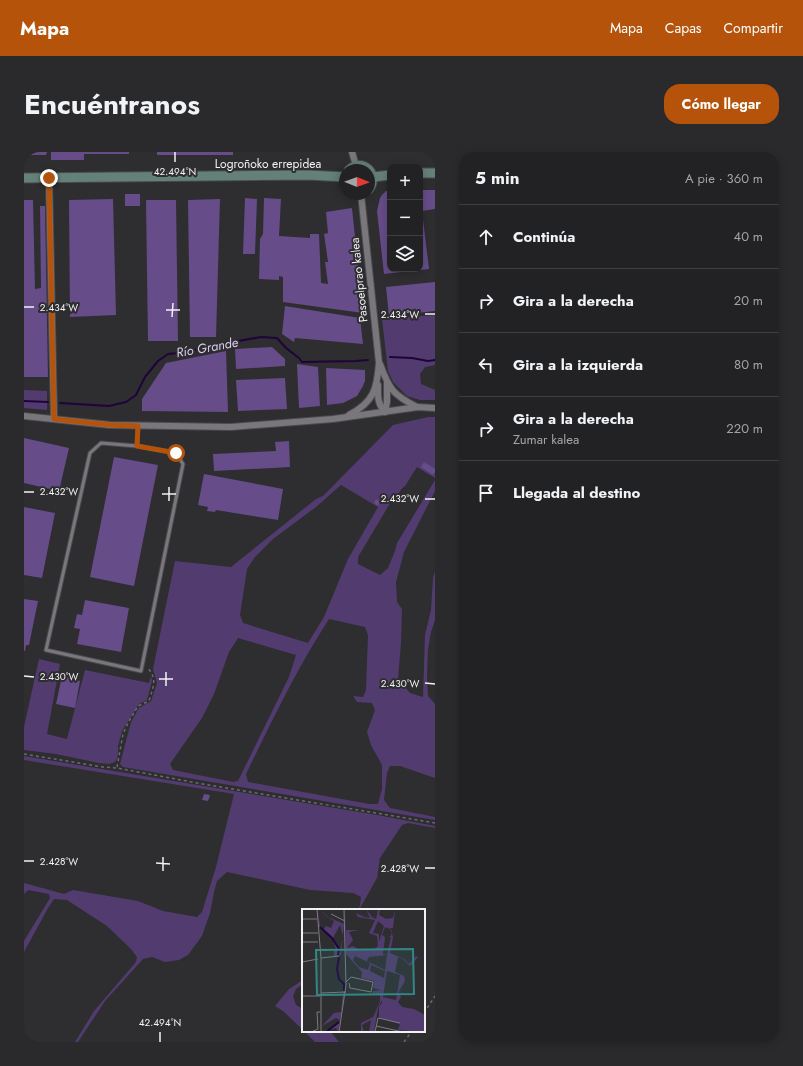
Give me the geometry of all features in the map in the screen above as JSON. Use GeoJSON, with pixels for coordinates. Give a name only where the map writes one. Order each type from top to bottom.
{"type":"FeatureCollection","features":[{"type":"Feature","properties":{"kind":"main road"},"geometry":{"type":"LineString","coordinates":[[423,173],[435,173]]}},
{"type":"Feature","properties":{"kind":"main road","name":"Logroñoko errepidea"},"geometry":{"type":"LineString","coordinates":[[24,178],[308,175],[339,178]]}},
{"type":"Feature","properties":{"kind":"main road"},"geometry":{"type":"LineString","coordinates":[[375,177],[387,175]]}},
{"type":"Feature","properties":{"kind":"street"},"geometry":{"type":"LineString","coordinates":[[352,152],[352,164]]}},
{"type":"Feature","properties":{"kind":"street"},"geometry":{"type":"LineString","coordinates":[[49,178],[54,419]]}},
{"type":"Feature","properties":{"kind":"street","name":"Pasoelprao kalea"},"geometry":{"type":"LineString","coordinates":[[362,200],[380,363]]}},
{"type":"Feature","properties":{"kind":"street"},"geometry":{"type":"LineString","coordinates":[[380,363],[386,381],[387,402],[385,412]]}},
{"type":"Feature","properties":{"kind":"street"},"geometry":{"type":"LineString","coordinates":[[380,363],[377,383],[378,400],[385,412]]}},
{"type":"Feature","properties":{"kind":"street"},"geometry":{"type":"LineString","coordinates":[[386,381],[393,391],[405,401],[418,407]]}},
{"type":"Feature","properties":{"kind":"street"},"geometry":{"type":"LineString","coordinates":[[345,417],[360,410],[372,396],[377,383]]}},
{"type":"Feature","properties":{"kind":"street"},"geometry":{"type":"LineString","coordinates":[[24,416],[110,425],[231,427],[345,417],[418,407],[435,408]]}},
{"type":"Feature","properties":{"kind":"lane"},"geometry":{"type":"LineString","coordinates":[[137,446],[138,426]]}},
{"type":"Feature","properties":{"kind":"lane"},"geometry":{"type":"LineString","coordinates":[[101,443],[137,446],[176,453],[183,464],[141,671],[46,650],[90,453],[101,443]]}},
{"type":"Feature","properties":{"kind":"path"},"geometry":{"type":"LineString","coordinates":[[117,768],[123,734],[138,706],[149,700],[154,682],[152,672],[143,662]]}},
{"type":"Feature","properties":{"kind":"path"},"geometry":{"type":"LineString","coordinates":[[24,754],[117,768],[435,823]]}},
{"type":"Feature","properties":{"kind":"path"},"geometry":{"type":"LineString","coordinates":[[425,1011],[435,996]]}},
{"type":"Feature","properties":{"kind":"path"},"geometry":{"type":"LineString","coordinates":[[404,1042],[411,1032]]}},
{"type":"Feature","properties":{"kind":"shaded area"},"geometry":{"type":"Polygon","coordinates":[[[435,315],[435,365],[425,367],[420,374],[421,384],[435,390],[435,400],[420,400],[407,396],[393,382],[388,371],[382,319],[435,315]]]}},
{"type":"Feature","properties":{"kind":"shaded area"},"geometry":{"type":"Polygon","coordinates":[[[24,390],[47,391],[47,410],[24,408],[24,390]]]}},
{"type":"Feature","properties":{"kind":"shaded area"},"geometry":{"type":"Polygon","coordinates":[[[428,417],[435,417],[435,478],[417,467],[405,486],[392,500],[358,557],[358,564],[380,575],[388,568],[397,543],[435,480],[435,491],[404,552],[396,582],[397,602],[402,609],[398,679],[410,693],[423,697],[425,635],[431,610],[433,578],[435,571],[435,620],[428,649],[427,676],[428,696],[435,704],[435,778],[400,766],[390,766],[387,773],[384,800],[390,808],[435,817],[435,820],[123,767],[120,764],[131,722],[139,708],[151,701],[157,683],[153,669],[175,561],[231,567],[316,499],[323,496],[393,425],[428,417]],[[341,485],[316,507],[273,539],[255,557],[247,569],[240,615],[243,623],[308,643],[324,617],[348,559],[378,507],[341,485]],[[329,619],[285,695],[246,774],[248,782],[369,804],[378,804],[382,789],[382,765],[371,745],[367,732],[375,710],[372,703],[357,702],[353,696],[363,697],[366,690],[368,635],[365,627],[329,619]],[[238,638],[229,652],[214,694],[202,718],[170,764],[173,770],[233,782],[238,781],[289,677],[296,655],[238,638]]]}},
{"type":"Feature","properties":{"kind":"shaded area"},"geometry":{"type":"Polygon","coordinates":[[[39,659],[60,664],[47,734],[67,739],[85,670],[149,683],[151,676],[152,681],[147,700],[139,704],[122,731],[118,746],[117,759],[115,762],[109,764],[99,763],[56,754],[24,750],[24,727],[39,659]]]}},
{"type":"Feature","properties":{"kind":"shaded area"},"geometry":{"type":"Polygon","coordinates":[[[24,756],[377,815],[435,826],[435,828],[408,823],[402,825],[380,858],[377,878],[360,909],[358,909],[360,906],[361,897],[353,893],[310,890],[227,872],[217,881],[210,913],[202,936],[188,955],[179,960],[165,962],[152,957],[143,959],[105,1001],[78,1042],[75,1042],[94,1011],[136,962],[137,957],[131,949],[107,926],[67,900],[54,899],[24,952],[24,941],[50,898],[49,894],[28,890],[24,894],[24,883],[64,894],[73,890],[138,901],[163,911],[197,917],[202,912],[216,867],[234,794],[24,760],[24,756]]]}},
{"type":"Feature","properties":{"kind":"shaded area"},"geometry":{"type":"Polygon","coordinates":[[[302,981],[302,985],[296,989],[293,996],[296,1005],[302,1008],[302,1029],[283,1011],[275,1006],[289,989],[302,981]]]}},
{"type":"Feature","properties":{"kind":"shaded area"},"geometry":{"type":"Polygon","coordinates":[[[305,1032],[331,1032],[339,1042],[315,1042],[305,1032]]]}},
{"type":"Feature","properties":{"kind":"building"},"geometry":{"type":"Polygon","coordinates":[[[30,152],[47,152],[46,155],[30,155],[30,152]]]}},
{"type":"Feature","properties":{"kind":"building"},"geometry":{"type":"Polygon","coordinates":[[[51,152],[129,152],[129,154],[84,154],[84,160],[51,160],[51,152]]]}},
{"type":"Feature","properties":{"kind":"building"},"geometry":{"type":"Polygon","coordinates":[[[157,152],[233,152],[233,155],[157,155],[157,152]]]}},
{"type":"Feature","properties":{"kind":"building"},"geometry":{"type":"Polygon","coordinates":[[[219,163],[226,163],[226,165],[219,166],[219,163]]]}},
{"type":"Feature","properties":{"kind":"building"},"geometry":{"type":"Polygon","coordinates":[[[423,190],[435,190],[435,209],[423,211],[423,190]]]}},
{"type":"Feature","properties":{"kind":"building"},"geometry":{"type":"Polygon","coordinates":[[[387,191],[387,272],[401,272],[384,274],[377,211],[382,195],[387,191]]]}},
{"type":"Feature","properties":{"kind":"building"},"geometry":{"type":"Polygon","coordinates":[[[125,194],[140,194],[140,206],[125,206],[125,194]]]}},
{"type":"Feature","properties":{"kind":"building"},"geometry":{"type":"Polygon","coordinates":[[[245,198],[257,199],[255,254],[243,254],[245,198]]]}},
{"type":"Feature","properties":{"kind":"building"},"geometry":{"type":"Polygon","coordinates":[[[264,198],[281,199],[279,236],[310,238],[310,234],[319,234],[321,283],[328,284],[325,262],[328,262],[324,234],[328,233],[326,212],[352,208],[363,313],[283,302],[283,277],[279,276],[279,280],[259,279],[260,239],[263,234],[264,198]]]}},
{"type":"Feature","properties":{"kind":"building"},"geometry":{"type":"Polygon","coordinates":[[[113,199],[116,315],[70,317],[69,200],[113,199]]]}},
{"type":"Feature","properties":{"kind":"building"},"geometry":{"type":"Polygon","coordinates":[[[220,199],[216,337],[190,337],[188,200],[220,199]]]}},
{"type":"Feature","properties":{"kind":"building"},"geometry":{"type":"Polygon","coordinates":[[[24,200],[33,200],[35,289],[41,288],[40,206],[45,206],[48,377],[24,377],[24,200]]]}},
{"type":"Feature","properties":{"kind":"building"},"geometry":{"type":"Polygon","coordinates":[[[146,200],[176,200],[178,341],[148,341],[146,200]]]}},
{"type":"Feature","properties":{"kind":"building"},"geometry":{"type":"Polygon","coordinates":[[[423,219],[429,269],[423,270],[423,219]]]}},
{"type":"Feature","properties":{"kind":"building"},"geometry":{"type":"Polygon","coordinates":[[[435,282],[435,311],[389,316],[386,287],[435,282]]]}},
{"type":"Feature","properties":{"kind":"building"},"geometry":{"type":"Polygon","coordinates":[[[285,306],[360,318],[363,344],[295,338],[294,342],[282,334],[285,306]]]}},
{"type":"Feature","properties":{"kind":"building"},"geometry":{"type":"Polygon","coordinates":[[[272,347],[285,359],[285,366],[236,369],[235,349],[272,347]]]}},
{"type":"Feature","properties":{"kind":"building"},"geometry":{"type":"Polygon","coordinates":[[[226,351],[228,412],[142,411],[142,399],[166,363],[226,351]]]}},
{"type":"Feature","properties":{"kind":"building"},"geometry":{"type":"Polygon","coordinates":[[[297,364],[318,367],[320,406],[299,408],[297,364]]]}},
{"type":"Feature","properties":{"kind":"building"},"geometry":{"type":"Polygon","coordinates":[[[326,368],[365,370],[365,381],[357,396],[343,403],[327,405],[326,368]]]}},
{"type":"Feature","properties":{"kind":"building"},"geometry":{"type":"Polygon","coordinates":[[[285,378],[287,409],[238,411],[236,380],[285,378]]]}},
{"type":"Feature","properties":{"kind":"building"},"geometry":{"type":"Polygon","coordinates":[[[24,438],[69,448],[59,491],[24,483],[24,438]]]}},
{"type":"Feature","properties":{"kind":"building"},"geometry":{"type":"Polygon","coordinates":[[[289,441],[290,467],[214,471],[213,454],[276,451],[275,442],[289,441]]]}},
{"type":"Feature","properties":{"kind":"building"},"geometry":{"type":"Polygon","coordinates":[[[114,457],[158,465],[134,586],[90,577],[114,457]]]}},
{"type":"Feature","properties":{"kind":"building"},"geometry":{"type":"Polygon","coordinates":[[[424,462],[435,469],[433,475],[421,467],[424,462]]]}},
{"type":"Feature","properties":{"kind":"building"},"geometry":{"type":"Polygon","coordinates":[[[204,474],[283,489],[278,520],[216,510],[215,512],[207,511],[208,507],[198,505],[204,474]]]}},
{"type":"Feature","properties":{"kind":"building"},"geometry":{"type":"Polygon","coordinates":[[[376,499],[380,502],[378,506],[374,503],[376,499]]]}},
{"type":"Feature","properties":{"kind":"building"},"geometry":{"type":"Polygon","coordinates":[[[24,507],[55,513],[42,578],[24,575],[24,507]]]}},
{"type":"Feature","properties":{"kind":"building"},"geometry":{"type":"Polygon","coordinates":[[[24,599],[38,601],[29,645],[26,645],[25,651],[24,651],[24,599]]]}},
{"type":"Feature","properties":{"kind":"building"},"geometry":{"type":"Polygon","coordinates":[[[85,600],[129,608],[121,652],[77,644],[80,629],[74,628],[77,614],[82,615],[85,600]]]}},
{"type":"Feature","properties":{"kind":"building"},"geometry":{"type":"Polygon","coordinates":[[[62,676],[80,681],[75,708],[56,704],[62,676]]]}},
{"type":"Feature","properties":{"kind":"building"},"geometry":{"type":"Polygon","coordinates":[[[204,794],[210,795],[208,801],[202,800],[204,794]]]}},
{"type":"Feature","properties":{"kind":"waterway","name":"Río Grande"},"geometry":{"type":"LineString","coordinates":[[60,403],[109,406],[126,402],[136,395],[145,377],[158,361],[168,354],[188,352],[210,346],[261,337],[277,338],[302,362],[368,360]]}},
{"type":"Feature","properties":{"kind":"waterway","name":"Río Grande"},"geometry":{"type":"LineString","coordinates":[[390,357],[412,358],[428,361],[435,360]]}},
{"type":"Feature","properties":{"kind":"waterway","name":"Río Grande"},"geometry":{"type":"LineString","coordinates":[[24,401],[48,402]]}},
{"type":"Feature","properties":{"kind":"route"},"geometry":{"type":"LineString","coordinates":[[49,178],[54,419],[110,425],[138,426],[137,446],[176,453]]}}]}
